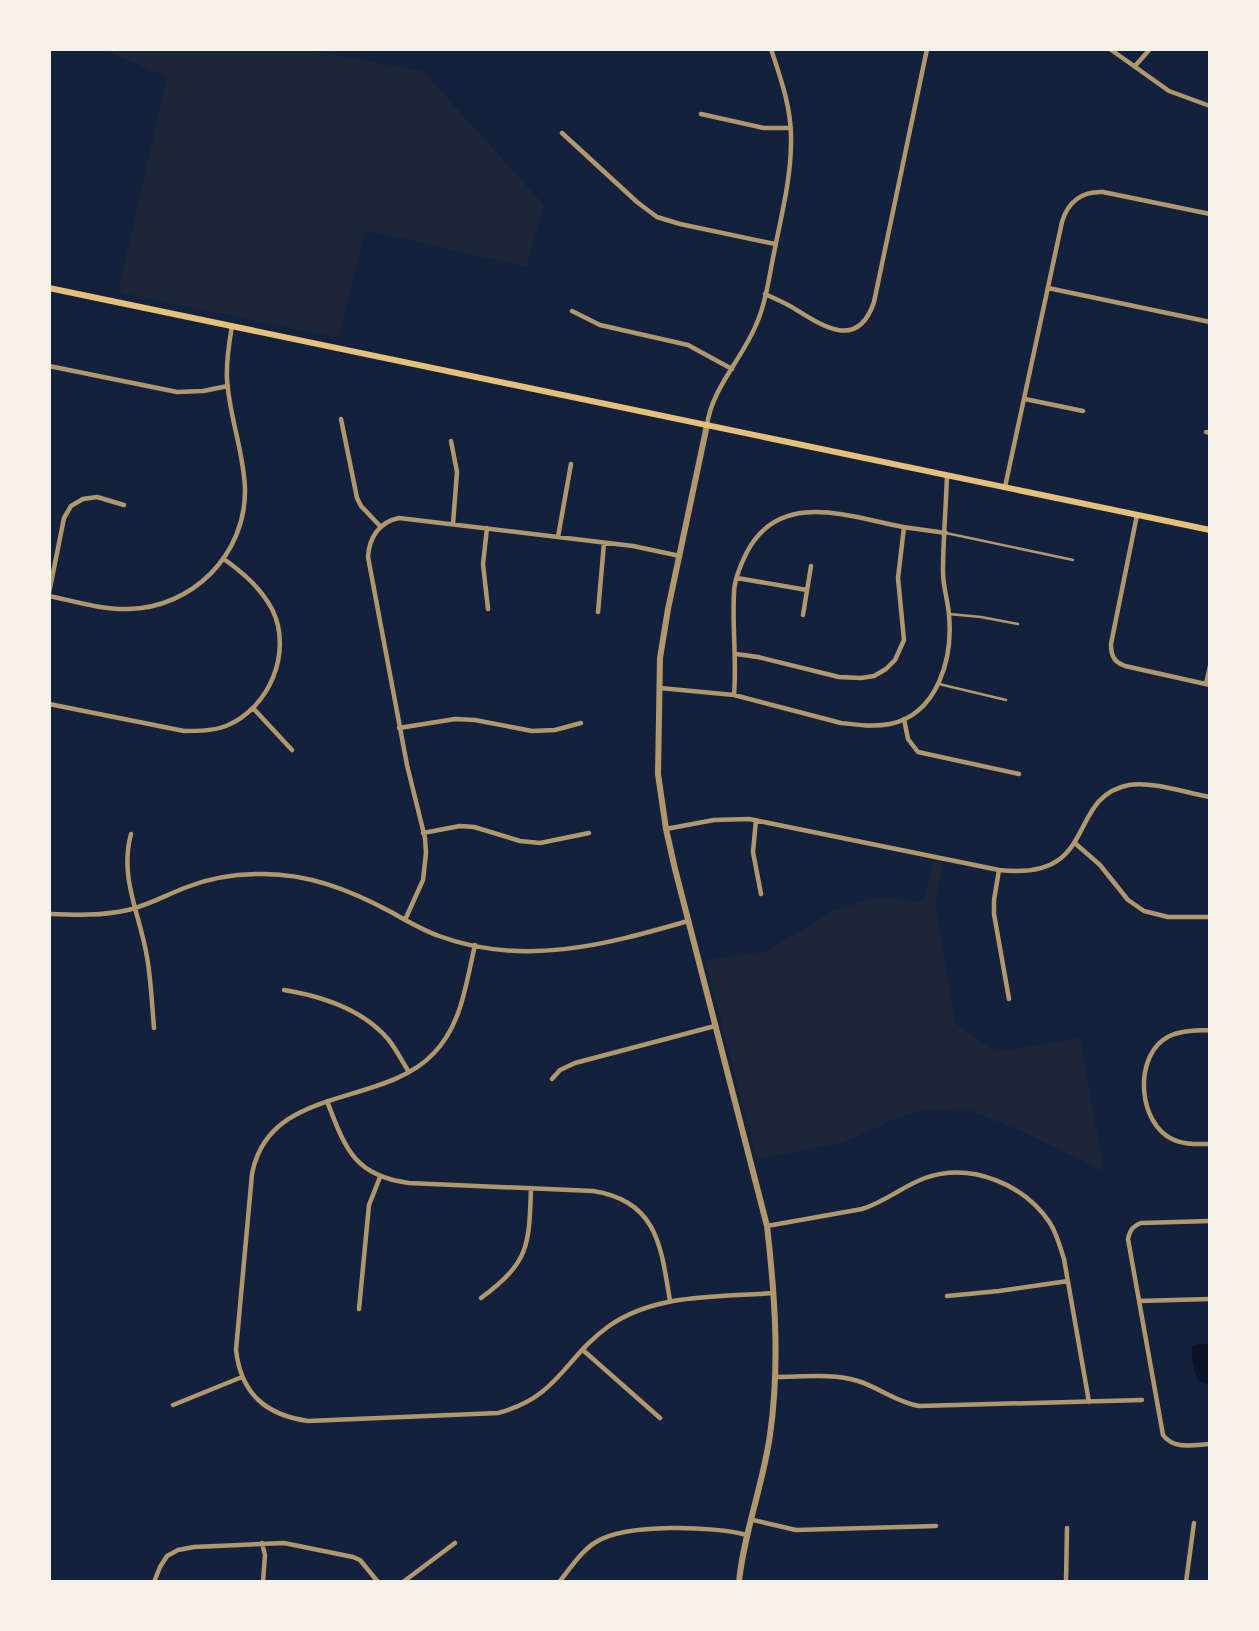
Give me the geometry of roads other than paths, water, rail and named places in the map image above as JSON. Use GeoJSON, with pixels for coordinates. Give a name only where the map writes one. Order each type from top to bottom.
{"type":"FeatureCollection","features":[{"type":"Feature","properties":{"kind":"main road"},"geometry":{"type":"LineString","coordinates":[[49,288],[1210,530]]}},
{"type":"Feature","properties":{"kind":"street"},"geometry":{"type":"LineString","coordinates":[[739,1582],[770,1436],[777,1351],[775,1293],[767,1226],[666,829],[658,775],[658,688],[664,634],[709,410],[757,324],[790,164],[791,128],[785,91],[771,49]]}},
{"type":"Feature","properties":{"kind":"street"},"geometry":{"type":"LineString","coordinates":[[765,295],[831,330],[852,329],[869,316],[927,49]]}},
{"type":"Feature","properties":{"kind":"street"},"geometry":{"type":"LineString","coordinates":[[1110,49],[1169,91],[1210,106]]}},
{"type":"Feature","properties":{"kind":"street"},"geometry":{"type":"LineString","coordinates":[[1135,66],[1150,49]]}},
{"type":"Feature","properties":{"kind":"street"},"geometry":{"type":"LineString","coordinates":[[701,114],[764,128],[791,128]]}},
{"type":"Feature","properties":{"kind":"street"},"geometry":{"type":"LineString","coordinates":[[562,133],[657,217],[775,244]]}},
{"type":"Feature","properties":{"kind":"street"},"geometry":{"type":"LineString","coordinates":[[1005,488],[1065,212],[1078,197],[1095,191],[1210,214]]}},
{"type":"Feature","properties":{"kind":"street"},"geometry":{"type":"LineString","coordinates":[[1048,288],[1210,322]]}},
{"type":"Feature","properties":{"kind":"street"},"geometry":{"type":"LineString","coordinates":[[572,311],[600,325],[688,345],[732,369]]}},
{"type":"Feature","properties":{"kind":"street"},"geometry":{"type":"LineString","coordinates":[[124,505],[97,497],[83,499],[71,506],[64,518],[49,594],[102,607],[148,608],[181,597],[205,580],[223,559],[235,538],[244,504],[242,468],[228,386],[227,353],[232,326]]}},
{"type":"Feature","properties":{"kind":"street"},"geometry":{"type":"LineString","coordinates":[[49,366],[177,392],[228,386]]}},
{"type":"Feature","properties":{"kind":"street"},"geometry":{"type":"LineString","coordinates":[[1025,399],[1083,411]]}},
{"type":"Feature","properties":{"kind":"street"},"geometry":{"type":"LineString","coordinates":[[341,419],[357,498],[381,527]]}},
{"type":"Feature","properties":{"kind":"street"},"geometry":{"type":"LineString","coordinates":[[452,440],[457,472],[453,524]]}},
{"type":"Feature","properties":{"kind":"street"},"geometry":{"type":"LineString","coordinates":[[558,537],[571,464]]}},
{"type":"Feature","properties":{"kind":"street"},"geometry":{"type":"LineString","coordinates":[[658,688],[734,695],[850,724],[876,726],[904,719],[918,709],[939,684],[948,643],[949,614],[944,596],[943,572],[947,475]]}},
{"type":"Feature","properties":{"kind":"street"},"geometry":{"type":"LineString","coordinates":[[734,695],[734,590],[742,562],[752,543],[767,528],[793,513],[817,510],[946,533]]}},
{"type":"Feature","properties":{"kind":"street"},"geometry":{"type":"LineString","coordinates":[[1137,515],[1111,644],[1112,655],[1118,663],[1125,666],[1208,685],[1210,666]]}},
{"type":"Feature","properties":{"kind":"street"},"geometry":{"type":"LineString","coordinates":[[405,920],[423,880],[426,853],[424,833],[399,728],[368,557],[370,542],[381,527],[392,520],[407,519],[657,550],[680,556]]}},
{"type":"Feature","properties":{"kind":"street"},"geometry":{"type":"LineString","coordinates":[[736,654],[839,677],[874,676],[886,669],[895,660],[904,640],[898,578],[904,527]]}},
{"type":"Feature","properties":{"kind":"street"},"geometry":{"type":"LineString","coordinates":[[487,528],[483,564],[488,609]]}},
{"type":"Feature","properties":{"kind":"street"},"geometry":{"type":"LineString","coordinates":[[597,611],[604,543]]}},
{"type":"Feature","properties":{"kind":"street"},"geometry":{"type":"LineString","coordinates":[[49,704],[184,731],[226,726],[253,708],[265,694],[274,676],[279,648],[278,628],[272,609],[261,592],[243,572],[223,559]]}},
{"type":"Feature","properties":{"kind":"street"},"geometry":{"type":"LineString","coordinates":[[803,615],[811,566]]}},
{"type":"Feature","properties":{"kind":"street"},"geometry":{"type":"LineString","coordinates":[[737,578],[807,590]]}},
{"type":"Feature","properties":{"kind":"street"},"geometry":{"type":"LineString","coordinates":[[253,708],[292,750]]}},
{"type":"Feature","properties":{"kind":"street"},"geometry":{"type":"LineString","coordinates":[[399,728],[455,719],[532,731],[555,730],[581,723]]}},
{"type":"Feature","properties":{"kind":"street"},"geometry":{"type":"LineString","coordinates":[[904,719],[908,739],[918,752],[1020,774]]}},
{"type":"Feature","properties":{"kind":"street"},"geometry":{"type":"LineString","coordinates":[[666,829],[714,820],[757,820],[999,870],[1022,872],[1040,869],[1056,861],[1076,844],[1098,800],[1111,791],[1138,784],[1210,797]]}},
{"type":"Feature","properties":{"kind":"street"},"geometry":{"type":"LineString","coordinates":[[757,820],[753,852],[761,894]]}},
{"type":"Feature","properties":{"kind":"street"},"geometry":{"type":"LineString","coordinates":[[424,833],[460,826],[474,827],[520,841],[540,843],[589,833]]}},
{"type":"Feature","properties":{"kind":"street"},"geometry":{"type":"LineString","coordinates":[[131,834],[126,861],[134,908],[147,958],[154,1028]]}},
{"type":"Feature","properties":{"kind":"street"},"geometry":{"type":"LineString","coordinates":[[1076,844],[1100,865],[1128,900],[1144,911],[1167,918],[1210,917]]}},
{"type":"Feature","properties":{"kind":"street"},"geometry":{"type":"LineString","coordinates":[[999,870],[994,914],[1009,999]]}},
{"type":"Feature","properties":{"kind":"street"},"geometry":{"type":"LineString","coordinates":[[49,914],[101,915],[134,908],[190,886],[226,877],[260,874],[298,876],[342,888],[440,936],[475,945],[522,951],[590,947],[688,921]]}},
{"type":"Feature","properties":{"kind":"street"},"geometry":{"type":"LineString","coordinates":[[475,945],[460,1008],[449,1034],[432,1055],[409,1072],[302,1111],[280,1124],[268,1136],[256,1158],[252,1174],[236,1350],[242,1377],[251,1392],[263,1405],[280,1415],[315,1421],[487,1415],[518,1407],[538,1397],[607,1328],[621,1318],[670,1301],[775,1293]]}},
{"type":"Feature","properties":{"kind":"street"},"geometry":{"type":"LineString","coordinates":[[284,990],[308,994],[367,1020],[390,1041],[409,1072]]}},
{"type":"Feature","properties":{"kind":"street"},"geometry":{"type":"LineString","coordinates":[[552,1079],[560,1070],[575,1063],[716,1026]]}},
{"type":"Feature","properties":{"kind":"street"},"geometry":{"type":"LineString","coordinates":[[1210,1030],[1175,1034],[1164,1040],[1147,1059],[1144,1073],[1149,1109],[1157,1126],[1173,1140],[1210,1144]]}},
{"type":"Feature","properties":{"kind":"street"},"geometry":{"type":"LineString","coordinates":[[327,1101],[349,1153],[363,1168],[380,1177],[409,1183],[603,1192],[623,1199],[638,1209],[655,1233],[670,1301]]}},
{"type":"Feature","properties":{"kind":"street"},"geometry":{"type":"LineString","coordinates":[[767,1226],[875,1205],[927,1177],[957,1173],[979,1175],[1015,1189],[1040,1210],[1059,1241],[1089,1402]]}},
{"type":"Feature","properties":{"kind":"street"},"geometry":{"type":"LineString","coordinates":[[359,1309],[369,1205],[380,1177]]}},
{"type":"Feature","properties":{"kind":"street"},"geometry":{"type":"LineString","coordinates":[[481,1298],[511,1274],[524,1254],[529,1235],[531,1189]]}},
{"type":"Feature","properties":{"kind":"street"},"geometry":{"type":"LineString","coordinates":[[1210,1221],[1142,1223],[1129,1231],[1128,1239],[1163,1435],[1167,1441],[1175,1444],[1210,1444]]}},
{"type":"Feature","properties":{"kind":"street"},"geometry":{"type":"LineString","coordinates":[[947,1296],[1068,1281]]}},
{"type":"Feature","properties":{"kind":"street"},"geometry":{"type":"LineString","coordinates":[[1139,1301],[1210,1299]]}},
{"type":"Feature","properties":{"kind":"street"},"geometry":{"type":"LineString","coordinates":[[584,1351],[660,1418]]}},
{"type":"Feature","properties":{"kind":"street"},"geometry":{"type":"LineString","coordinates":[[173,1405],[242,1377]]}},
{"type":"Feature","properties":{"kind":"street"},"geometry":{"type":"LineString","coordinates":[[776,1377],[844,1378],[865,1384],[897,1401],[919,1406],[1142,1400]]}},
{"type":"Feature","properties":{"kind":"street"},"geometry":{"type":"LineString","coordinates":[[753,1520],[796,1530],[936,1526]]}},
{"type":"Feature","properties":{"kind":"street"},"geometry":{"type":"LineString","coordinates":[[1186,1582],[1194,1523]]}},
{"type":"Feature","properties":{"kind":"street"},"geometry":{"type":"LineString","coordinates":[[559,1582],[591,1545],[611,1534],[710,1528],[748,1535]]}},
{"type":"Feature","properties":{"kind":"street"},"geometry":{"type":"LineString","coordinates":[[1066,1582],[1068,1528]]}},
{"type":"Feature","properties":{"kind":"street"},"geometry":{"type":"LineString","coordinates":[[262,1543],[265,1555],[262,1582]]}},
{"type":"Feature","properties":{"kind":"street"},"geometry":{"type":"LineString","coordinates":[[154,1582],[163,1561],[178,1550],[262,1543],[295,1544],[353,1557],[360,1560],[378,1582]]}},
{"type":"Feature","properties":{"kind":"street"},"geometry":{"type":"LineString","coordinates":[[403,1582],[455,1543]]}},
{"type":"Feature","properties":{"kind":"lane"},"geometry":{"type":"LineString","coordinates":[[946,533],[1073,560]]}},
{"type":"Feature","properties":{"kind":"lane"},"geometry":{"type":"LineString","coordinates":[[949,614],[1018,624]]}},
{"type":"Feature","properties":{"kind":"lane"},"geometry":{"type":"LineString","coordinates":[[939,684],[1006,700]]}}]}
